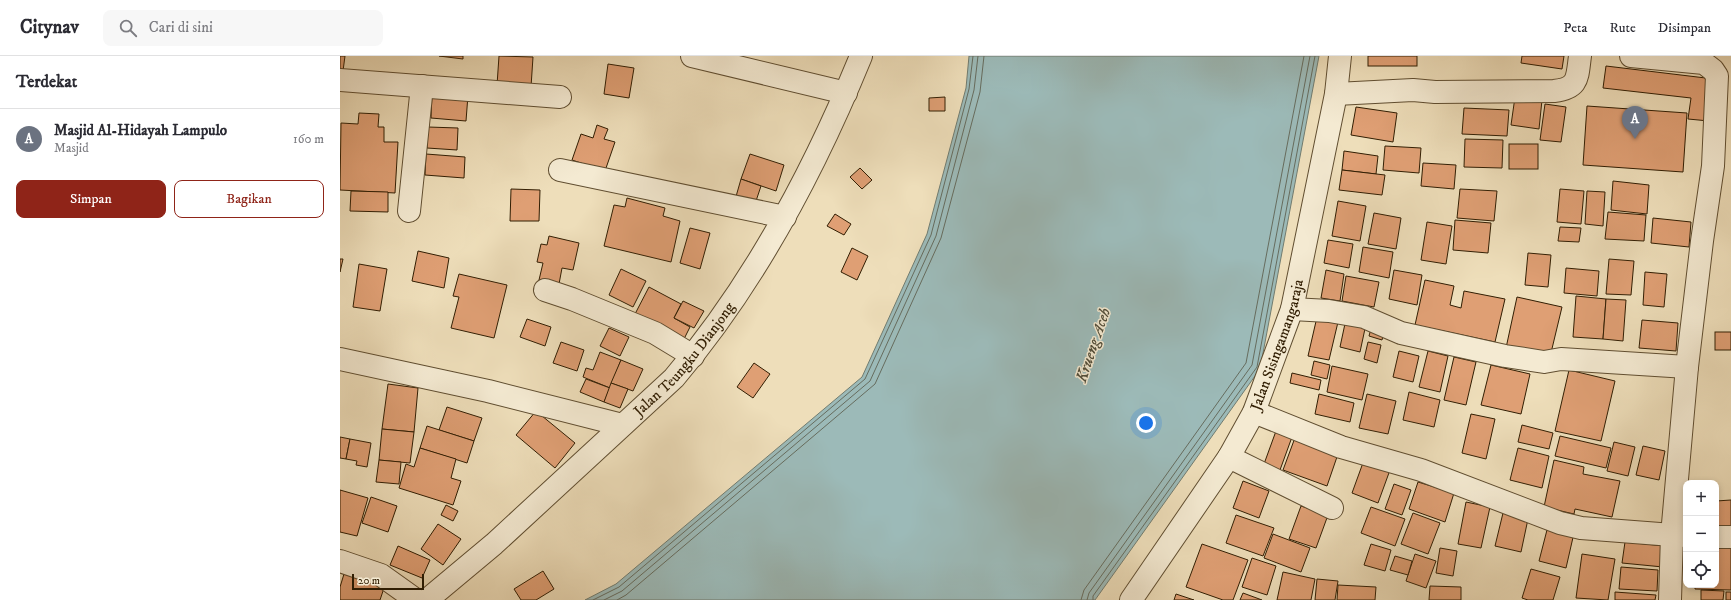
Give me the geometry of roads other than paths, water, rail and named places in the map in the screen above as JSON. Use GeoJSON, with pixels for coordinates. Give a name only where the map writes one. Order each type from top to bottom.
{"type":"FeatureCollection","features":[{"type":"Feature","properties":{"kind":"street"},"geometry":{"type":"LineString","coordinates":[[692,56],[846,93]]}},
{"type":"Feature","properties":{"kind":"street","name":"Jalan Teungku Dianjong"},"geometry":{"type":"LineString","coordinates":[[427,600],[494,544],[674,378],[693,356],[738,296],[785,217],[846,93],[861,56]]}},
{"type":"Feature","properties":{"kind":"street","name":"Jalan Sisingamangaraja"},"geometry":{"type":"LineString","coordinates":[[1131,600],[1228,457],[1254,412],[1292,309],[1336,94],[1340,56]]}},
{"type":"Feature","properties":{"kind":"street"},"geometry":{"type":"LineString","coordinates":[[1336,94],[1413,90],[1435,92],[1566,90],[1574,85],[1577,79],[1580,56]]}},
{"type":"Feature","properties":{"kind":"street"},"geometry":{"type":"LineString","coordinates":[[1630,56],[1704,63],[1713,70],[1717,76],[1722,166],[1702,241],[1687,368],[1679,535],[1670,600]]}},
{"type":"Feature","properties":{"kind":"street"},"geometry":{"type":"LineString","coordinates":[[340,80],[560,98]]}},
{"type":"Feature","properties":{"kind":"street"},"geometry":{"type":"LineString","coordinates":[[409,211],[422,86]]}},
{"type":"Feature","properties":{"kind":"street"},"geometry":{"type":"LineString","coordinates":[[560,170],[785,217]]}},
{"type":"Feature","properties":{"kind":"street"},"geometry":{"type":"LineString","coordinates":[[545,290],[572,299],[654,333],[693,356]]}},
{"type":"Feature","properties":{"kind":"street"},"geometry":{"type":"LineString","coordinates":[[1292,309],[1329,311],[1364,317],[1401,333],[1505,356],[1544,362],[1561,360],[1687,368]]}},
{"type":"Feature","properties":{"kind":"street"},"geometry":{"type":"LineString","coordinates":[[340,360],[488,391],[622,425]]}},
{"type":"Feature","properties":{"kind":"street"},"geometry":{"type":"LineString","coordinates":[[1254,412],[1341,447],[1420,470],[1560,522],[1582,528],[1679,535]]}},
{"type":"Feature","properties":{"kind":"street"},"geometry":{"type":"LineString","coordinates":[[1228,457],[1332,508]]}},
{"type":"Feature","properties":{"kind":"street"},"geometry":{"type":"LineString","coordinates":[[1719,537],[1731,537]]}},
{"type":"Feature","properties":{"kind":"street"},"geometry":{"type":"LineString","coordinates":[[340,561],[381,575],[416,600]]}},
{"type":"Feature","properties":{"kind":"water","name":"Krueng Aceh"},"geometry":{"type":"Polygon","coordinates":[[[969,56],[1319,56],[1260,369],[1095,600],[585,600],[616,584],[862,377],[927,234],[966,88],[969,56]]]}},
{"type":"Feature","properties":{"kind":"place","name":"Masjid Al-Hidayah Lampulo"},"geometry":{"type":"Point","coordinates":[1635,139]}}]}
